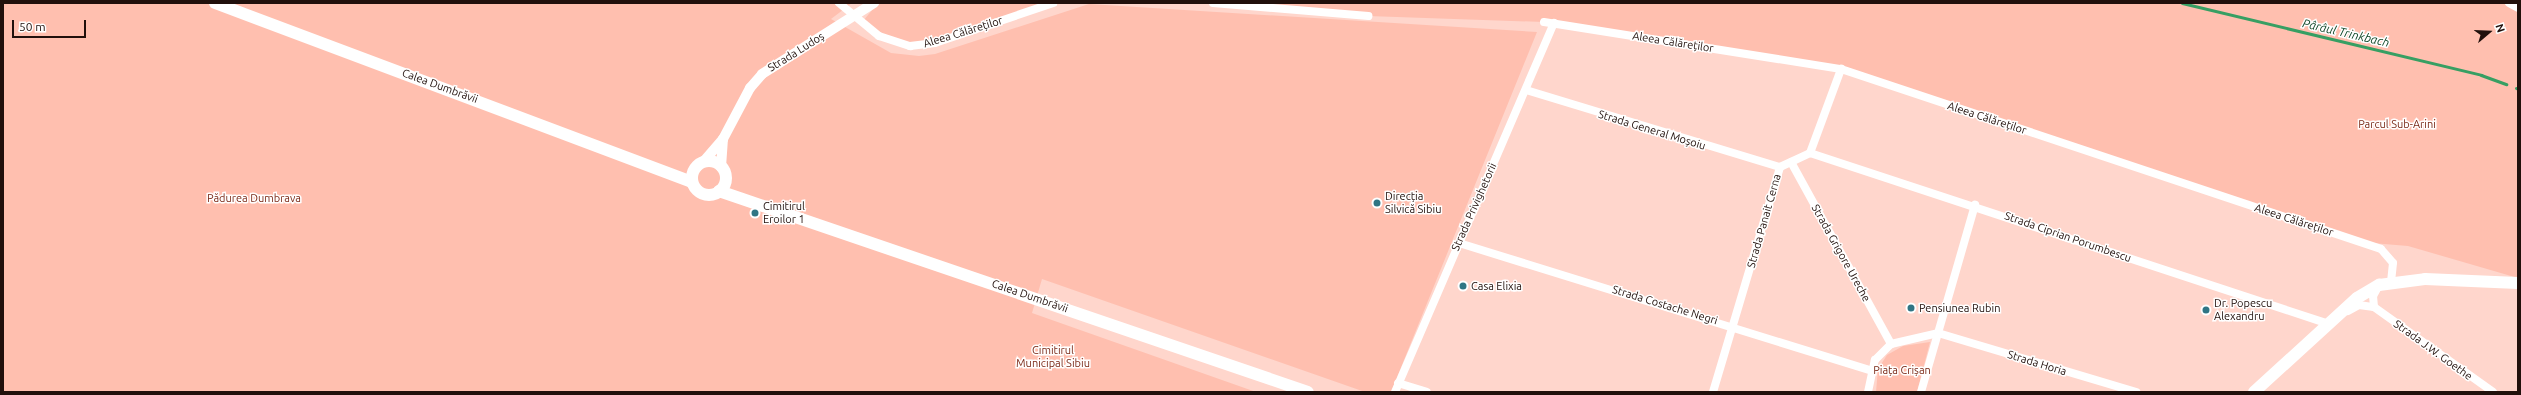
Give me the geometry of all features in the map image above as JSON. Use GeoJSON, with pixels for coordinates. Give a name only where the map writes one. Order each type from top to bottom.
{"type":"FeatureCollection","features":[{"type":"Feature","properties":{"kind":"main road","name":"Calea Dumbrăvii"},"geometry":{"type":"LineString","coordinates":[[214,3],[665,170],[692,182]]}},
{"type":"Feature","properties":{"kind":"main road","name":"Calea Dumbrăvii"},"geometry":{"type":"LineString","coordinates":[[665,170],[700,165]]}},
{"type":"Feature","properties":{"kind":"main road"},"geometry":{"type":"LineString","coordinates":[[700,165],[721,167],[725,180],[719,191],[705,194],[692,182],[700,165]]}},
{"type":"Feature","properties":{"kind":"main road","name":"Calea Dumbrăvii"},"geometry":{"type":"LineString","coordinates":[[725,180],[753,200]]}},
{"type":"Feature","properties":{"kind":"main road","name":"Calea Dumbrăvii"},"geometry":{"type":"LineString","coordinates":[[719,191],[753,200],[1308,392]]}},
{"type":"Feature","properties":{"kind":"main road"},"geometry":{"type":"LineString","coordinates":[[2254,392],[2325,326],[2358,298],[2385,283],[2458,279],[2518,283]]}},
{"type":"Feature","properties":{"kind":"street","name":"Aleea Călăreților"},"geometry":{"type":"LineString","coordinates":[[839,3],[892,43],[920,46],[1054,3]]}},
{"type":"Feature","properties":{"kind":"street","name":"Strada Ludoș"},"geometry":{"type":"LineString","coordinates":[[700,165],[723,139],[750,88],[762,74],[874,3]]}},
{"type":"Feature","properties":{"kind":"street"},"geometry":{"type":"LineString","coordinates":[[1213,3],[1368,16]]}},
{"type":"Feature","properties":{"kind":"street"},"geometry":{"type":"LineString","coordinates":[[2508,3],[2518,8]]}},
{"type":"Feature","properties":{"kind":"street","name":"Aleea Călăreților"},"geometry":{"type":"LineString","coordinates":[[1544,22],[1841,69],[2381,249],[2393,262],[2385,283]]}},
{"type":"Feature","properties":{"kind":"street","name":"Strada Privighetorii"},"geometry":{"type":"LineString","coordinates":[[1395,392],[1554,23]]}},
{"type":"Feature","properties":{"kind":"street"},"geometry":{"type":"LineString","coordinates":[[1810,153],[1841,69]]}},
{"type":"Feature","properties":{"kind":"street","name":"Strada General Moșoiu"},"geometry":{"type":"LineString","coordinates":[[1526,90],[1780,167]]}},
{"type":"Feature","properties":{"kind":"street","name":"Strada Ludoș"},"geometry":{"type":"LineString","coordinates":[[721,167],[723,139]]}},
{"type":"Feature","properties":{"kind":"street","name":"Strada Panait Cerna"},"geometry":{"type":"LineString","coordinates":[[1712,392],[1780,167],[1810,153]]}},
{"type":"Feature","properties":{"kind":"street","name":"Strada Ciprian Porumbescu"},"geometry":{"type":"LineString","coordinates":[[1810,153],[1975,205],[2325,326]]}},
{"type":"Feature","properties":{"kind":"street","name":"Strada Grigore Ureche"},"geometry":{"type":"LineString","coordinates":[[1791,162],[1891,344]]}},
{"type":"Feature","properties":{"kind":"street"},"geometry":{"type":"LineString","coordinates":[[1921,392],[1975,205]]}},
{"type":"Feature","properties":{"kind":"street","name":"Strada Costache Negri"},"geometry":{"type":"LineString","coordinates":[[1458,243],[1733,325],[1870,370]]}},
{"type":"Feature","properties":{"kind":"street"},"geometry":{"type":"LineString","coordinates":[[2325,326],[2359,305],[2374,307],[2373,296],[2385,283]]}},
{"type":"Feature","properties":{"kind":"street","name":"Strada J.W. Goethe"},"geometry":{"type":"LineString","coordinates":[[2374,307],[2493,392]]}},
{"type":"Feature","properties":{"kind":"street"},"geometry":{"type":"LineString","coordinates":[[1868,392],[1870,370],[1891,344],[1938,333]]}},
{"type":"Feature","properties":{"kind":"street","name":"Strada Horia"},"geometry":{"type":"LineString","coordinates":[[1938,333],[2136,392]]}},
{"type":"Feature","properties":{"kind":"street"},"geometry":{"type":"LineString","coordinates":[[1398,383],[1427,392]]}},
{"type":"Feature","properties":{"kind":"green space","name":"Pădurea Dumbrava"},"geometry":{"type":"Polygon","coordinates":[[[3,3],[852,3],[831,19],[891,53],[919,56],[935,54],[1089,4],[1537,32],[1391,392],[1365,392],[1042,279],[1032,313],[1256,392],[3,392],[3,3]]]}},
{"type":"Feature","properties":{"kind":"green space"},"geometry":{"type":"Polygon","coordinates":[[[878,3],[1053,3],[935,43],[892,43],[863,21],[878,3]]]}},
{"type":"Feature","properties":{"kind":"green space","name":"Parcul Sub-Arini"},"geometry":{"type":"Polygon","coordinates":[[[1213,3],[2518,3],[2518,278],[2408,246],[2360,242],[1841,69],[1544,22],[1368,16],[1213,3]]]}},
{"type":"Feature","properties":{"kind":"green space","name":"Piața Crișan"},"geometry":{"type":"Polygon","coordinates":[[[1930,342],[1917,392],[1876,392],[1878,369],[1887,355],[1903,346],[1930,342]]]}},
{"type":"Feature","properties":{"kind":"waterway","name":"Pârâul Trinkbach"},"geometry":{"type":"LineString","coordinates":[[2182,3],[2481,75],[2506,84]]}},
{"type":"Feature","properties":{"kind":"place","name":"Direcția Silvică Sibiu"},"geometry":{"type":"Point","coordinates":[1377,203]}},
{"type":"Feature","properties":{"kind":"place","name":"Cimitirul Eroilor 1"},"geometry":{"type":"Point","coordinates":[755,213]}},
{"type":"Feature","properties":{"kind":"place","name":"Casa Elixia"},"geometry":{"type":"Point","coordinates":[1463,286]}},
{"type":"Feature","properties":{"kind":"place","name":"Pensiunea Rubin"},"geometry":{"type":"Point","coordinates":[1911,308]}},
{"type":"Feature","properties":{"kind":"place","name":"Dr. Popescu Alexandru"},"geometry":{"type":"Point","coordinates":[2206,310]}},
{"type":"Feature","properties":{"kind":"park label","name":"Cimitirul Municipal Sibiu"},"geometry":{"type":"Point","coordinates":[1053,357]}}]}
